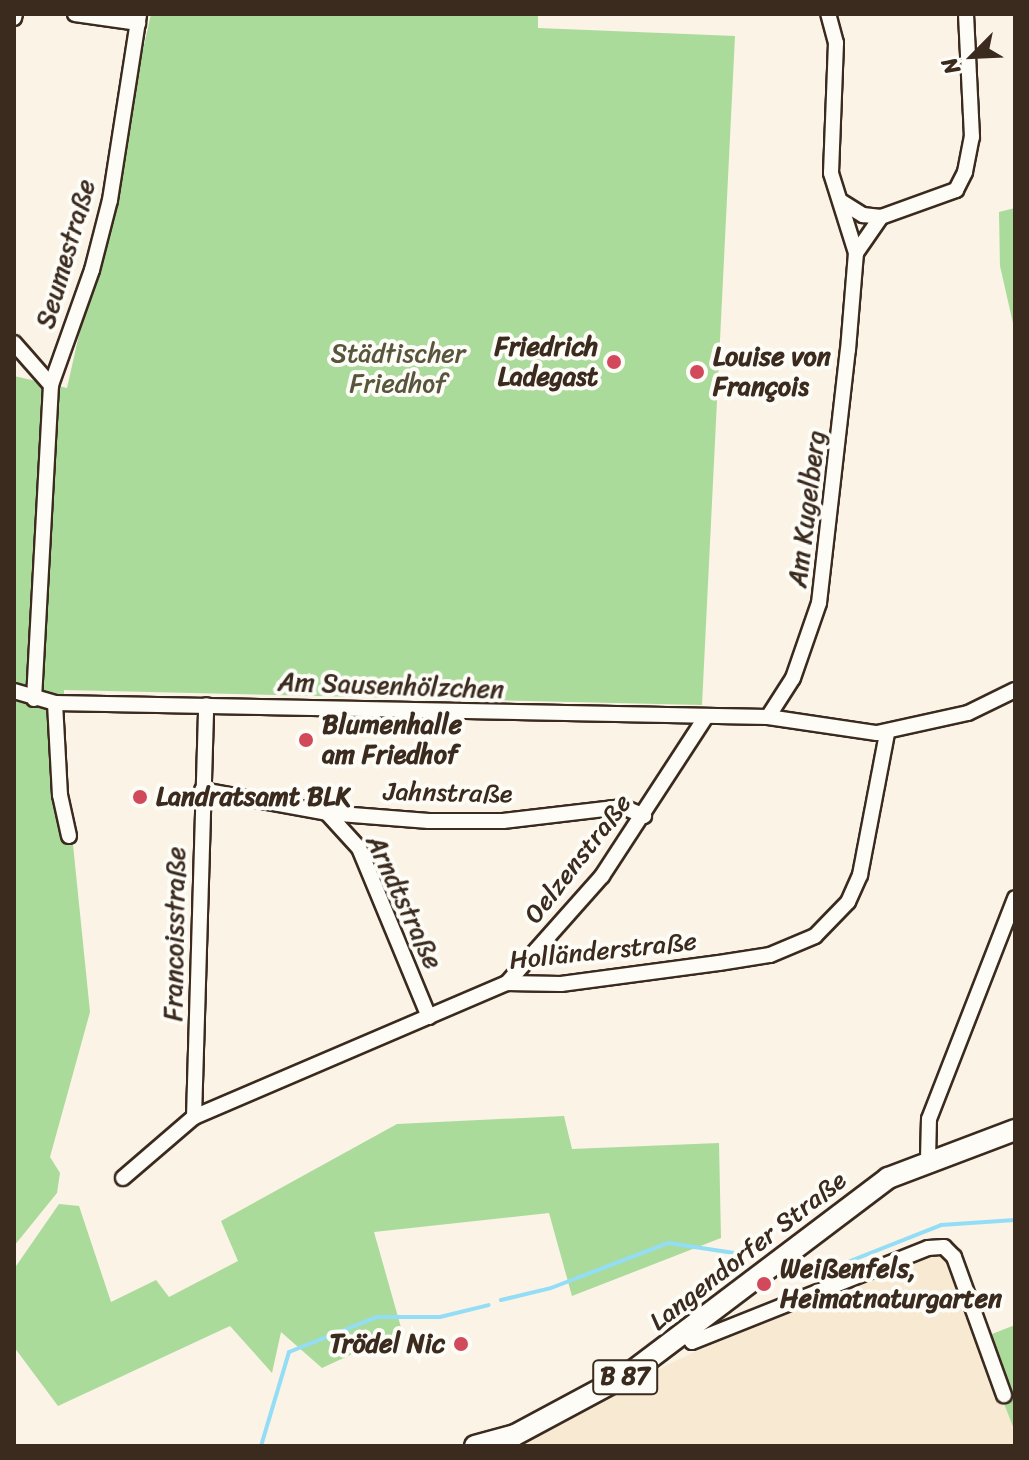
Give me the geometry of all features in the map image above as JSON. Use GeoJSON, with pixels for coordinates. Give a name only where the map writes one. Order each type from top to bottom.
{"type":"FeatureCollection","features":[{"type":"Feature","properties":{"kind":"main road","name":"Langendorfer Straße"},"geometry":{"type":"LineString","coordinates":[[475,1446],[515,1435],[572,1408],[687,1334],[857,1198],[928,1159],[1015,1130]]}},
{"type":"Feature","properties":{"kind":"street"},"geometry":{"type":"LineString","coordinates":[[75,14],[138,18]]}},
{"type":"Feature","properties":{"kind":"street","name":"Am Kugelberg"},"geometry":{"type":"LineString","coordinates":[[768,717],[793,678],[819,603],[837,480],[856,253],[831,173],[836,43],[828,14]]}},
{"type":"Feature","properties":{"kind":"street"},"geometry":{"type":"LineString","coordinates":[[842,202],[863,215],[881,217],[956,190],[965,172],[972,137],[966,14]]}},
{"type":"Feature","properties":{"kind":"street","name":"Seumestraße"},"geometry":{"type":"LineString","coordinates":[[34,699],[51,385],[92,270],[110,200],[138,18]]}},
{"type":"Feature","properties":{"kind":"street"},"geometry":{"type":"LineString","coordinates":[[856,253],[881,217]]}},
{"type":"Feature","properties":{"kind":"street"},"geometry":{"type":"LineString","coordinates":[[14,343],[51,385]]}},
{"type":"Feature","properties":{"kind":"street"},"geometry":{"type":"LineString","coordinates":[[887,733],[968,713],[1015,690]]}},
{"type":"Feature","properties":{"kind":"street","name":"Am Sausenhölzchen"},"geometry":{"type":"LineString","coordinates":[[14,691],[55,703],[768,717],[887,733]]}},
{"type":"Feature","properties":{"kind":"street"},"geometry":{"type":"LineString","coordinates":[[55,703],[60,795],[69,836]]}},
{"type":"Feature","properties":{"kind":"street","name":"Francoisstraße"},"geometry":{"type":"LineString","coordinates":[[194,1117],[206,705]]}},
{"type":"Feature","properties":{"kind":"street","name":"Oelzenstraße"},"geometry":{"type":"LineString","coordinates":[[507,983],[602,876],[644,816],[705,718]]}},
{"type":"Feature","properties":{"kind":"street","name":"Holländerstraße"},"geometry":{"type":"LineString","coordinates":[[123,1178],[194,1117],[507,983],[561,984],[719,963],[770,955],[815,936],[848,902],[860,875],[887,733]]}},
{"type":"Feature","properties":{"kind":"street","name":"Jahnstraße"},"geometry":{"type":"LineString","coordinates":[[202,790],[327,813],[503,821],[623,807],[644,816]]}},
{"type":"Feature","properties":{"kind":"street","name":"Arndtstraße"},"geometry":{"type":"LineString","coordinates":[[327,813],[359,848],[429,1017]]}},
{"type":"Feature","properties":{"kind":"street"},"geometry":{"type":"LineString","coordinates":[[928,1159],[929,1119],[1015,898]]}},
{"type":"Feature","properties":{"kind":"street"},"geometry":{"type":"LineString","coordinates":[[687,1334],[692,1342],[928,1248],[944,1247],[954,1257],[1004,1395]]}},
{"type":"Feature","properties":{"kind":"shaded area"},"geometry":{"type":"Polygon","coordinates":[[[936,1254],[947,1258],[1015,1432],[1015,1446],[492,1446],[516,1439],[692,1353],[936,1254]]]}},
{"type":"Feature","properties":{"kind":"green space","name":"Städtischer Friedhof"},"geometry":{"type":"Polygon","coordinates":[[[151,14],[538,14],[538,28],[735,36],[702,705],[64,690],[64,756],[90,1012],[50,1157],[60,1173],[57,1193],[14,1246],[14,376],[67,388],[151,14]]]}},
{"type":"Feature","properties":{"kind":"green space"},"geometry":{"type":"Polygon","coordinates":[[[1015,208],[1015,332],[1000,266],[999,212],[1015,208]]]}},
{"type":"Feature","properties":{"kind":"green space"},"geometry":{"type":"Polygon","coordinates":[[[564,1116],[572,1149],[719,1143],[721,1238],[572,1296],[549,1213],[374,1232],[402,1331],[322,1368],[281,1332],[272,1373],[230,1326],[58,1406],[14,1347],[14,1269],[59,1204],[79,1206],[111,1302],[156,1280],[169,1297],[238,1261],[221,1221],[397,1124],[564,1116]]]}},
{"type":"Feature","properties":{"kind":"green space"},"geometry":{"type":"Polygon","coordinates":[[[1015,1325],[1015,1432],[979,1339],[1015,1325]]]}},
{"type":"Feature","properties":{"kind":"waterway"},"geometry":{"type":"LineString","coordinates":[[835,1267],[941,1225],[1015,1220]]}},
{"type":"Feature","properties":{"kind":"waterway"},"geometry":{"type":"LineString","coordinates":[[501,1300],[551,1288],[668,1243],[734,1253]]}},
{"type":"Feature","properties":{"kind":"waterway"},"geometry":{"type":"LineString","coordinates":[[261,1446],[289,1352],[377,1317],[440,1317],[489,1305]]}},
{"type":"Feature","properties":{"kind":"place","name":"Friedrich Ladegast"},"geometry":{"type":"Point","coordinates":[614,362]}},
{"type":"Feature","properties":{"kind":"place","name":"Louise von François"},"geometry":{"type":"Point","coordinates":[697,372]}},
{"type":"Feature","properties":{"kind":"place","name":"Blumenhalle am Friedhof"},"geometry":{"type":"Point","coordinates":[306,740]}},
{"type":"Feature","properties":{"kind":"place","name":"Landratsamt BLK"},"geometry":{"type":"Point","coordinates":[140,797]}},
{"type":"Feature","properties":{"kind":"place","name":"Weißenfels, Heimatnaturgarten"},"geometry":{"type":"Point","coordinates":[764,1284]}},
{"type":"Feature","properties":{"kind":"place","name":"Trödel Nic"},"geometry":{"type":"Point","coordinates":[461,1344]}}]}
